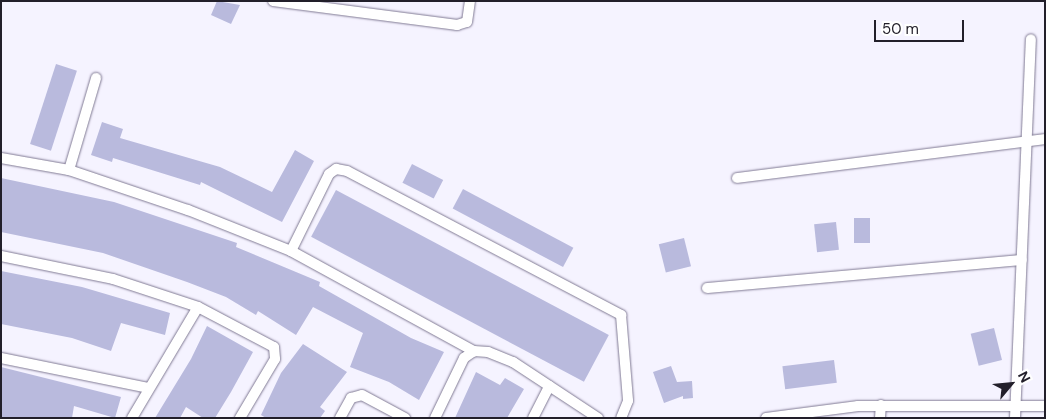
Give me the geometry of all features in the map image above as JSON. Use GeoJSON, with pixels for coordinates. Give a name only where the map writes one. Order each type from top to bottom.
{"type":"FeatureCollection","features":[{"type":"Feature","properties":{"kind":"street"},"geometry":{"type":"LineString","coordinates":[[274,1],[345,6],[457,26],[467,22],[470,1]]}},
{"type":"Feature","properties":{"kind":"street"},"geometry":{"type":"LineString","coordinates":[[1015,418],[1031,38]]}},
{"type":"Feature","properties":{"kind":"street"},"geometry":{"type":"LineString","coordinates":[[70,170],[96,78]]}},
{"type":"Feature","properties":{"kind":"street"},"geometry":{"type":"LineString","coordinates":[[737,178],[1045,138]]}},
{"type":"Feature","properties":{"kind":"street"},"geometry":{"type":"LineString","coordinates":[[1,158],[70,170],[188,210],[291,251],[474,351],[488,352],[513,362],[598,418]]}},
{"type":"Feature","properties":{"kind":"street"},"geometry":{"type":"LineString","coordinates":[[291,251],[329,174],[336,169],[347,171],[616,310],[621,316],[624,328],[628,401],[621,418]]}},
{"type":"Feature","properties":{"kind":"street"},"geometry":{"type":"LineString","coordinates":[[1,256],[113,279],[198,308],[274,348],[275,359],[240,418]]}},
{"type":"Feature","properties":{"kind":"street"},"geometry":{"type":"LineString","coordinates":[[707,288],[1022,260]]}},
{"type":"Feature","properties":{"kind":"street"},"geometry":{"type":"LineString","coordinates":[[132,418],[148,388],[198,308]]}},
{"type":"Feature","properties":{"kind":"street"},"geometry":{"type":"LineString","coordinates":[[435,418],[464,358],[474,351]]}},
{"type":"Feature","properties":{"kind":"street"},"geometry":{"type":"LineString","coordinates":[[1,358],[148,388]]}},
{"type":"Feature","properties":{"kind":"street"},"geometry":{"type":"LineString","coordinates":[[533,418],[549,386]]}},
{"type":"Feature","properties":{"kind":"street"},"geometry":{"type":"LineString","coordinates":[[340,418],[351,398],[362,395],[405,418]]}},
{"type":"Feature","properties":{"kind":"street"},"geometry":{"type":"LineString","coordinates":[[880,418],[882,405]]}},
{"type":"Feature","properties":{"kind":"street"},"geometry":{"type":"LineString","coordinates":[[766,418],[882,405],[1045,406]]}},
{"type":"Feature","properties":{"kind":"building"},"geometry":{"type":"Polygon","coordinates":[[[217,1],[240,5],[231,24],[211,15],[217,1]]]}},
{"type":"Feature","properties":{"kind":"building"},"geometry":{"type":"Polygon","coordinates":[[[56,64],[77,71],[51,151],[30,144],[56,64]]]}},
{"type":"Feature","properties":{"kind":"building"},"geometry":{"type":"Polygon","coordinates":[[[102,122],[123,129],[120,138],[220,167],[272,192],[295,150],[314,161],[282,222],[201,182],[200,185],[113,158],[112,162],[91,155],[102,122]]]}},
{"type":"Feature","properties":{"kind":"building"},"geometry":{"type":"Polygon","coordinates":[[[412,164],[443,180],[434,199],[402,183],[412,164]]]}},
{"type":"Feature","properties":{"kind":"building"},"geometry":{"type":"Polygon","coordinates":[[[1,178],[114,202],[237,243],[236,247],[320,282],[319,286],[411,338],[444,352],[419,400],[389,382],[350,367],[363,333],[313,307],[296,335],[258,311],[256,315],[226,297],[187,282],[103,253],[1,232],[1,178]]]}},
{"type":"Feature","properties":{"kind":"building"},"geometry":{"type":"Polygon","coordinates":[[[463,189],[573,248],[563,267],[453,208],[463,189]]]}},
{"type":"Feature","properties":{"kind":"building"},"geometry":{"type":"Polygon","coordinates":[[[336,190],[609,335],[584,382],[311,237],[336,190]]]}},
{"type":"Feature","properties":{"kind":"building"},"geometry":{"type":"Polygon","coordinates":[[[854,218],[870,218],[870,243],[854,243],[854,218]]]}},
{"type":"Feature","properties":{"kind":"building"},"geometry":{"type":"Polygon","coordinates":[[[836,222],[839,250],[817,252],[814,224],[836,222]]]}},
{"type":"Feature","properties":{"kind":"building"},"geometry":{"type":"Polygon","coordinates":[[[684,238],[691,266],[666,272],[659,244],[684,238]]]}},
{"type":"Feature","properties":{"kind":"building"},"geometry":{"type":"Polygon","coordinates":[[[1,271],[82,287],[170,313],[165,335],[121,323],[111,351],[72,338],[1,324],[1,271]]]}},
{"type":"Feature","properties":{"kind":"building"},"geometry":{"type":"Polygon","coordinates":[[[207,326],[253,352],[231,392],[215,418],[203,418],[186,407],[180,418],[155,418],[191,359],[207,326]]]}},
{"type":"Feature","properties":{"kind":"building"},"geometry":{"type":"Polygon","coordinates":[[[994,328],[1002,360],[979,366],[971,334],[994,328]]]}},
{"type":"Feature","properties":{"kind":"building"},"geometry":{"type":"Polygon","coordinates":[[[303,344],[347,372],[320,407],[325,411],[320,418],[266,418],[261,415],[281,373],[303,344]]]}},
{"type":"Feature","properties":{"kind":"building"},"geometry":{"type":"Polygon","coordinates":[[[834,360],[837,383],[785,389],[782,366],[834,360]]]}},
{"type":"Feature","properties":{"kind":"building"},"geometry":{"type":"Polygon","coordinates":[[[671,366],[677,382],[692,381],[693,398],[683,399],[683,396],[664,403],[653,372],[671,366]]]}},
{"type":"Feature","properties":{"kind":"building"},"geometry":{"type":"Polygon","coordinates":[[[1,367],[121,397],[115,418],[74,406],[72,418],[1,418],[1,367]]]}},
{"type":"Feature","properties":{"kind":"building"},"geometry":{"type":"Polygon","coordinates":[[[476,372],[500,385],[505,378],[524,389],[507,418],[455,418],[476,372]]]}}]}
